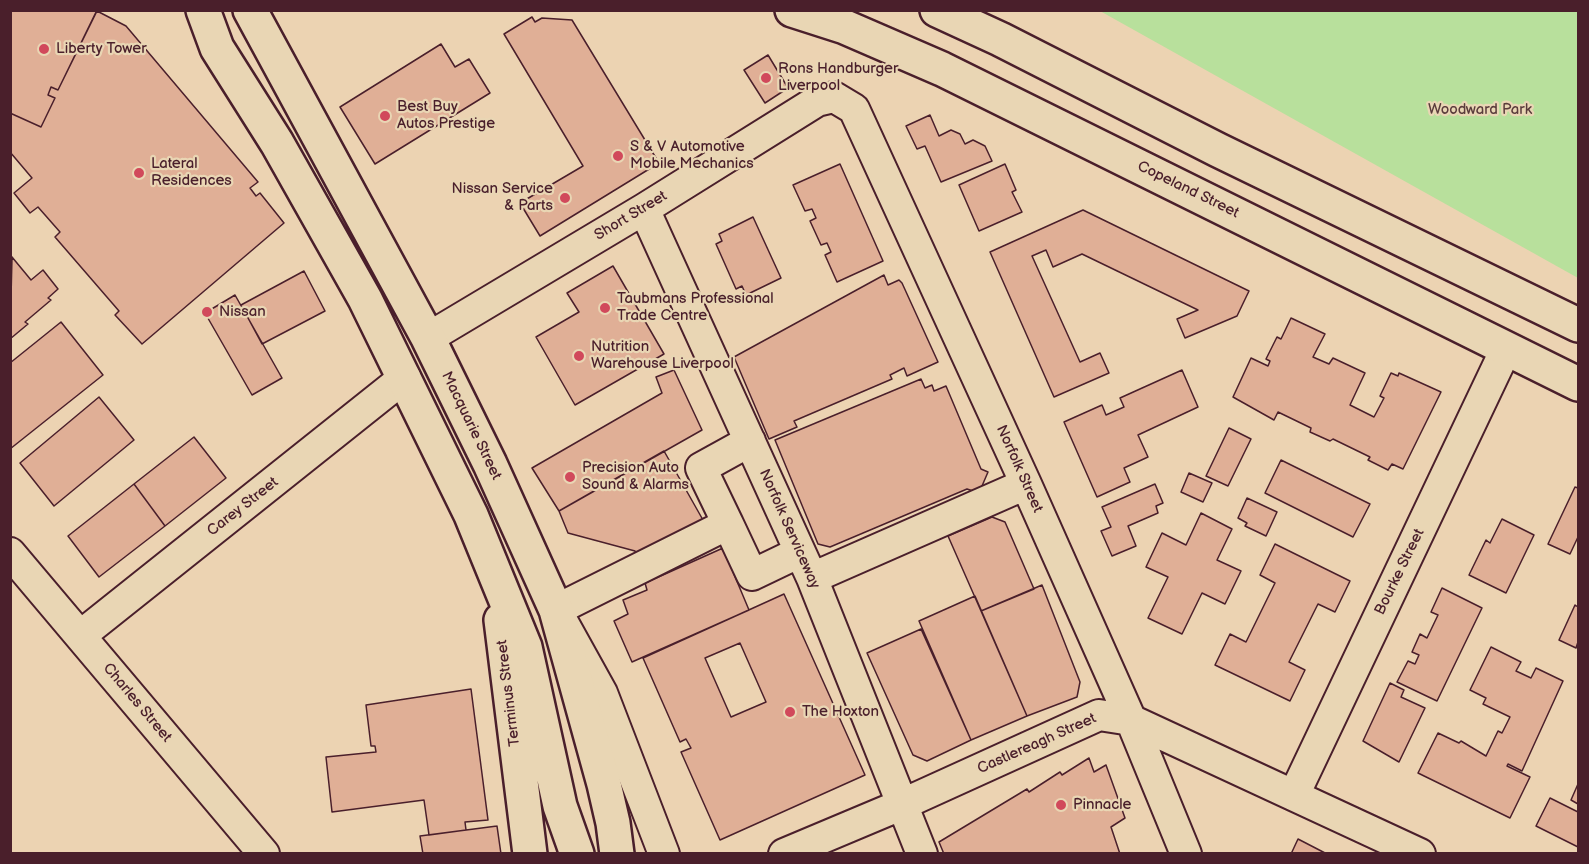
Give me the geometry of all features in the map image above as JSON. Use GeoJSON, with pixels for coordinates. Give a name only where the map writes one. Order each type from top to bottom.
{"type":"FeatureCollection","features":[{"type":"Feature","properties":{"kind":"highway"},"geometry":{"type":"LineString","coordinates":[[180,10],[216,48],[277,143],[405,377],[479,533],[525,647],[560,806],[577,854]]}},
{"type":"Feature","properties":{"kind":"highway"},"geometry":{"type":"LineString","coordinates":[[204,10],[216,48]]}},
{"type":"Feature","properties":{"kind":"highway","name":"Macquarie Street"},"geometry":{"type":"LineString","coordinates":[[250,10],[428,338],[490,464],[556,610]]}},
{"type":"Feature","properties":{"kind":"highway"},"geometry":{"type":"LineString","coordinates":[[269,10],[269,26],[279,65]]}},
{"type":"Feature","properties":{"kind":"highway","name":"Copeland Street"},"geometry":{"type":"LineString","coordinates":[[792,10],[845,27],[942,69],[1578,384]]}},
{"type":"Feature","properties":{"kind":"highway"},"geometry":{"type":"LineString","coordinates":[[937,10],[1578,325]]}},
{"type":"Feature","properties":{"kind":"highway","name":"Terminus Street"},"geometry":{"type":"LineString","coordinates":[[479,533],[490,566],[500,615],[530,854]]}},
{"type":"Feature","properties":{"kind":"highway"},"geometry":{"type":"LineString","coordinates":[[556,610],[604,784],[617,854]]}},
{"type":"Feature","properties":{"kind":"street","name":"Short Street"},"geometry":{"type":"LineString","coordinates":[[428,338],[644,209],[817,101],[834,97]]}},
{"type":"Feature","properties":{"kind":"street","name":"Norfolk Street"},"geometry":{"type":"LineString","coordinates":[[834,97],[854,109],[1026,484],[1131,720],[1186,854]]}},
{"type":"Feature","properties":{"kind":"street","name":"Norfolk Serviceway"},"geometry":{"type":"LineString","coordinates":[[644,209],[806,565],[922,854]]}},
{"type":"Feature","properties":{"kind":"street","name":"Bourke Street"},"geometry":{"type":"LineString","coordinates":[[1294,795],[1506,349]]}},
{"type":"Feature","properties":{"kind":"street","name":"Carey Street"},"geometry":{"type":"LineString","coordinates":[[80,636],[405,377]]}},
{"type":"Feature","properties":{"kind":"street"},"geometry":{"type":"LineString","coordinates":[[750,441],[701,468],[752,575],[806,565],[1026,484]]}},
{"type":"Feature","properties":{"kind":"street"},"geometry":{"type":"LineString","coordinates":[[556,610],[728,524]]}},
{"type":"Feature","properties":{"kind":"street","name":"Charles Street"},"geometry":{"type":"LineString","coordinates":[[10,553],[264,854]]}},
{"type":"Feature","properties":{"kind":"street","name":"Macquarie Street"},"geometry":{"type":"LineString","coordinates":[[556,610],[602,693],[664,854]]}},
{"type":"Feature","properties":{"kind":"street","name":"Castlereagh Street"},"geometry":{"type":"LineString","coordinates":[[784,854],[903,804],[1099,715],[1131,720],[1420,854]]}},
{"type":"Feature","properties":{"kind":"green space","name":"Woodward Park"},"geometry":{"type":"Polygon","coordinates":[[[1100,11],[1578,11],[1578,278],[1100,11]]]}},
{"type":"Feature","properties":{"kind":"building","name":"Liberty Tower"},"geometry":{"type":"Polygon","coordinates":[[[10,10],[97,10],[58,90],[51,87],[48,95],[55,98],[41,127],[10,113],[10,10]]]}},
{"type":"Feature","properties":{"kind":"building","name":"Lateral Residences"},"geometry":{"type":"Polygon","coordinates":[[[97,11],[126,26],[258,182],[250,188],[256,196],[260,193],[284,223],[142,344],[115,315],[119,311],[55,237],[60,232],[38,207],[30,213],[14,193],[32,178],[10,152],[10,113],[41,127],[55,98],[48,95],[51,87],[58,90],[97,11]]]}},
{"type":"Feature","properties":{"kind":"building"},"geometry":{"type":"Polygon","coordinates":[[[532,17],[535,22],[542,18],[572,20],[659,163],[540,236],[520,203],[583,166],[504,34],[532,17]]]}},
{"type":"Feature","properties":{"kind":"building"},"geometry":{"type":"Polygon","coordinates":[[[441,44],[455,67],[469,59],[490,93],[375,164],[340,107],[441,44]]]}},
{"type":"Feature","properties":{"kind":"building"},"geometry":{"type":"Polygon","coordinates":[[[768,55],[788,88],[765,103],[744,70],[768,55]]]}},
{"type":"Feature","properties":{"kind":"building"},"geometry":{"type":"Polygon","coordinates":[[[930,115],[939,136],[951,130],[960,134],[965,144],[973,140],[985,146],[992,161],[941,182],[925,146],[917,149],[906,126],[930,115]]]}},
{"type":"Feature","properties":{"kind":"building"},"geometry":{"type":"Polygon","coordinates":[[[840,164],[883,261],[837,282],[825,255],[831,252],[827,243],[821,245],[810,221],[816,218],[812,209],[805,211],[793,185],[840,164]]]}},
{"type":"Feature","properties":{"kind":"building"},"geometry":{"type":"Polygon","coordinates":[[[1005,164],[1016,190],[1012,192],[1022,212],[979,231],[959,185],[1005,164]]]}},
{"type":"Feature","properties":{"kind":"building"},"geometry":{"type":"Polygon","coordinates":[[[1083,210],[1249,291],[1237,316],[1185,338],[1177,319],[1198,310],[1082,254],[1053,267],[1046,250],[1032,256],[1080,362],[1100,353],[1109,373],[1054,397],[990,252],[1083,210]]]}},
{"type":"Feature","properties":{"kind":"building"},"geometry":{"type":"Polygon","coordinates":[[[753,217],[781,278],[746,295],[742,286],[736,289],[716,244],[722,241],[719,234],[753,217]]]}},
{"type":"Feature","properties":{"kind":"building"},"geometry":{"type":"Polygon","coordinates":[[[12,257],[31,280],[43,270],[58,289],[48,298],[51,300],[25,322],[28,324],[10,339],[12,257]]]}},
{"type":"Feature","properties":{"kind":"building"},"geometry":{"type":"Polygon","coordinates":[[[613,266],[664,354],[575,405],[536,337],[579,312],[567,293],[613,266]]]}},
{"type":"Feature","properties":{"kind":"building"},"geometry":{"type":"Polygon","coordinates":[[[304,271],[325,311],[262,344],[241,305],[304,271]]]}},
{"type":"Feature","properties":{"kind":"building"},"geometry":{"type":"Polygon","coordinates":[[[884,275],[888,285],[899,280],[902,283],[938,362],[907,376],[904,368],[890,375],[892,379],[794,421],[797,427],[769,439],[734,357],[884,275]]]}},
{"type":"Feature","properties":{"kind":"building"},"geometry":{"type":"Polygon","coordinates":[[[235,295],[282,378],[252,395],[205,313],[235,295]]]}},
{"type":"Feature","properties":{"kind":"building"},"geometry":{"type":"Polygon","coordinates":[[[1291,318],[1325,334],[1313,357],[1329,364],[1333,358],[1365,373],[1350,405],[1374,417],[1384,398],[1380,396],[1391,373],[1398,376],[1399,373],[1441,392],[1403,469],[1392,464],[1388,470],[1368,460],[1370,457],[1333,439],[1330,441],[1310,432],[1311,428],[1278,412],[1274,420],[1233,397],[1251,358],[1268,366],[1270,361],[1266,359],[1277,337],[1281,339],[1291,318]]]}},
{"type":"Feature","properties":{"kind":"building"},"geometry":{"type":"Polygon","coordinates":[[[61,322],[103,375],[10,449],[10,363],[61,322]]]}},
{"type":"Feature","properties":{"kind":"building"},"geometry":{"type":"Polygon","coordinates":[[[674,370],[702,430],[559,511],[532,468],[662,393],[656,377],[674,370]]]}},
{"type":"Feature","properties":{"kind":"building"},"geometry":{"type":"Polygon","coordinates":[[[1182,370],[1198,407],[1138,435],[1148,457],[1124,468],[1130,482],[1097,497],[1064,422],[1102,405],[1106,415],[1124,407],[1120,398],[1182,370]]]}},
{"type":"Feature","properties":{"kind":"building"},"geometry":{"type":"Polygon","coordinates":[[[921,379],[925,388],[932,385],[934,391],[946,386],[981,469],[988,472],[979,493],[967,489],[830,547],[818,544],[775,440],[921,379]]]}},
{"type":"Feature","properties":{"kind":"building"},"geometry":{"type":"Polygon","coordinates":[[[99,397],[134,440],[54,506],[20,463],[99,397]]]}},
{"type":"Feature","properties":{"kind":"building"},"geometry":{"type":"Polygon","coordinates":[[[1229,428],[1251,439],[1228,486],[1206,476],[1229,428]]]}},
{"type":"Feature","properties":{"kind":"building"},"geometry":{"type":"Polygon","coordinates":[[[194,437],[226,478],[165,526],[134,484],[194,437]]]}},
{"type":"Feature","properties":{"kind":"building"},"geometry":{"type":"Polygon","coordinates":[[[664,451],[703,520],[637,557],[635,551],[568,533],[559,511],[664,451]]]}},
{"type":"Feature","properties":{"kind":"building"},"geometry":{"type":"Polygon","coordinates":[[[1281,460],[1370,504],[1353,537],[1265,493],[1281,460]]]}},
{"type":"Feature","properties":{"kind":"building"},"geometry":{"type":"Polygon","coordinates":[[[1189,473],[1212,483],[1203,502],[1181,492],[1189,473]]]}},
{"type":"Feature","properties":{"kind":"building"},"geometry":{"type":"Polygon","coordinates":[[[134,484],[165,526],[99,577],[68,536],[134,484]]]}},
{"type":"Feature","properties":{"kind":"building"},"geometry":{"type":"Polygon","coordinates":[[[1155,484],[1163,503],[1156,506],[1158,513],[1128,526],[1136,546],[1112,556],[1101,531],[1111,527],[1102,507],[1155,484]]]}},
{"type":"Feature","properties":{"kind":"building"},"geometry":{"type":"Polygon","coordinates":[[[1575,487],[1578,488],[1578,537],[1570,554],[1548,544],[1575,487]]]}},
{"type":"Feature","properties":{"kind":"building"},"geometry":{"type":"Polygon","coordinates":[[[1247,498],[1277,512],[1266,536],[1245,526],[1247,523],[1238,518],[1247,498]]]}},
{"type":"Feature","properties":{"kind":"building"},"geometry":{"type":"Polygon","coordinates":[[[1201,513],[1232,529],[1217,560],[1241,571],[1225,604],[1202,593],[1182,634],[1148,618],[1168,577],[1146,567],[1162,533],[1186,545],[1201,513]]]}},
{"type":"Feature","properties":{"kind":"building"},"geometry":{"type":"Polygon","coordinates":[[[992,517],[1005,522],[1034,589],[981,611],[948,536],[992,517]]]}},
{"type":"Feature","properties":{"kind":"building"},"geometry":{"type":"Polygon","coordinates":[[[1502,519],[1534,535],[1506,593],[1469,575],[1486,540],[1490,543],[1502,519]]]}},
{"type":"Feature","properties":{"kind":"building"},"geometry":{"type":"Polygon","coordinates":[[[1275,544],[1350,581],[1335,612],[1318,604],[1289,662],[1305,670],[1290,701],[1215,665],[1230,634],[1246,642],[1275,583],[1260,575],[1275,544]]]}},
{"type":"Feature","properties":{"kind":"building"},"geometry":{"type":"Polygon","coordinates":[[[723,548],[749,610],[632,662],[614,621],[628,614],[623,600],[647,590],[645,583],[723,548]]]}},
{"type":"Feature","properties":{"kind":"building"},"geometry":{"type":"Polygon","coordinates":[[[1042,585],[1080,682],[1077,697],[1027,716],[981,611],[1042,585]]]}},
{"type":"Feature","properties":{"kind":"building"},"geometry":{"type":"Polygon","coordinates":[[[1442,588],[1482,608],[1437,701],[1397,682],[1408,661],[1415,664],[1419,655],[1412,652],[1420,634],[1427,638],[1438,615],[1431,612],[1442,588]]]}},
{"type":"Feature","properties":{"kind":"building","name":"The Hoxton"},"geometry":{"type":"Polygon","coordinates":[[[784,594],[865,775],[720,840],[681,752],[691,748],[686,739],[680,742],[643,658],[784,594]],[[740,643],[705,658],[731,717],[766,702],[740,643]]]}},
{"type":"Feature","properties":{"kind":"building"},"geometry":{"type":"Polygon","coordinates":[[[975,596],[1027,716],[971,740],[919,621],[975,596]]]}},
{"type":"Feature","properties":{"kind":"building"},"geometry":{"type":"Polygon","coordinates":[[[1575,605],[1578,607],[1576,648],[1559,640],[1575,605]]]}},
{"type":"Feature","properties":{"kind":"building"},"geometry":{"type":"Polygon","coordinates":[[[921,629],[971,740],[927,761],[913,755],[867,653],[921,629]]]}},
{"type":"Feature","properties":{"kind":"building"},"geometry":{"type":"Polygon","coordinates":[[[1491,647],[1521,662],[1516,671],[1531,678],[1536,668],[1563,681],[1522,771],[1508,764],[1507,766],[1530,777],[1510,818],[1418,773],[1438,733],[1459,743],[1461,741],[1486,756],[1498,731],[1502,733],[1510,717],[1483,704],[1486,698],[1470,690],[1491,647]]]}},
{"type":"Feature","properties":{"kind":"building"},"geometry":{"type":"Polygon","coordinates":[[[1390,683],[1404,690],[1401,697],[1425,708],[1399,762],[1363,741],[1390,683]]]}},
{"type":"Feature","properties":{"kind":"building"},"geometry":{"type":"Polygon","coordinates":[[[471,689],[488,820],[465,822],[466,830],[429,835],[424,800],[332,812],[326,757],[376,752],[375,746],[371,746],[366,705],[471,689]]]}},
{"type":"Feature","properties":{"kind":"building","name":"Pinnacle"},"geometry":{"type":"Polygon","coordinates":[[[1089,758],[1094,772],[1106,765],[1125,818],[1111,827],[1120,854],[944,854],[939,842],[1027,789],[1029,792],[1060,772],[1062,775],[1089,758]]]}},
{"type":"Feature","properties":{"kind":"building"},"geometry":{"type":"Polygon","coordinates":[[[1578,784],[1578,804],[1571,800],[1578,784]]]}},
{"type":"Feature","properties":{"kind":"building"},"geometry":{"type":"Polygon","coordinates":[[[1550,798],[1578,812],[1578,847],[1536,826],[1550,798]]]}},
{"type":"Feature","properties":{"kind":"building"},"geometry":{"type":"Polygon","coordinates":[[[497,826],[501,854],[423,854],[420,836],[497,826]]]}},
{"type":"Feature","properties":{"kind":"building"},"geometry":{"type":"Polygon","coordinates":[[[1298,839],[1327,854],[1291,854],[1298,839]]]}},
{"type":"Feature","properties":{"kind":"place","name":"Liberty Tower"},"geometry":{"type":"Point","coordinates":[44,49]}},
{"type":"Feature","properties":{"kind":"place","name":"Rons Handburger Liverpool"},"geometry":{"type":"Point","coordinates":[766,78]}},
{"type":"Feature","properties":{"kind":"place","name":"Best Buy Autos Prestige"},"geometry":{"type":"Point","coordinates":[385,116]}},
{"type":"Feature","properties":{"kind":"place","name":"S & V Automotive Mobile Mechanics"},"geometry":{"type":"Point","coordinates":[618,156]}},
{"type":"Feature","properties":{"kind":"place","name":"Lateral Residences"},"geometry":{"type":"Point","coordinates":[139,173]}},
{"type":"Feature","properties":{"kind":"place","name":"Nissan Service & Parts"},"geometry":{"type":"Point","coordinates":[565,198]}},
{"type":"Feature","properties":{"kind":"place","name":"Taubmans Professional Trade Centre"},"geometry":{"type":"Point","coordinates":[605,308]}},
{"type":"Feature","properties":{"kind":"place","name":"Nissan"},"geometry":{"type":"Point","coordinates":[207,312]}},
{"type":"Feature","properties":{"kind":"place","name":"Nutrition Warehouse Liverpool"},"geometry":{"type":"Point","coordinates":[579,356]}},
{"type":"Feature","properties":{"kind":"place","name":"Precision Auto Sound & Alarms"},"geometry":{"type":"Point","coordinates":[570,477]}},
{"type":"Feature","properties":{"kind":"place","name":"The Hoxton"},"geometry":{"type":"Point","coordinates":[790,712]}},
{"type":"Feature","properties":{"kind":"place","name":"Pinnacle"},"geometry":{"type":"Point","coordinates":[1061,805]}}]}
